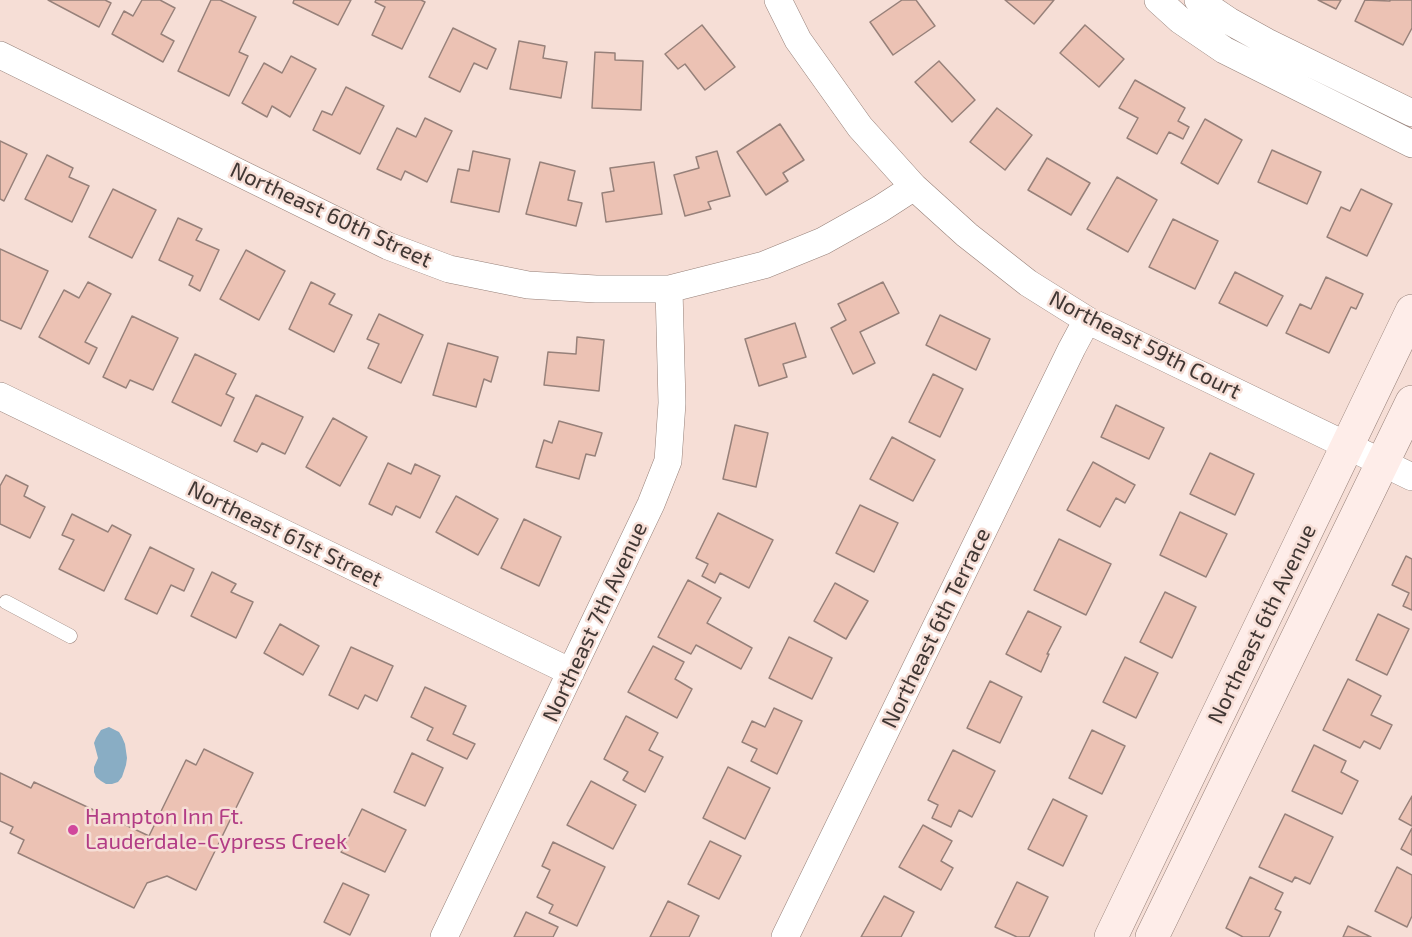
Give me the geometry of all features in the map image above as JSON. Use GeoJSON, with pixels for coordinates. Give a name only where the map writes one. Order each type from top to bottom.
{"type":"FeatureCollection","features":[{"type":"Feature","properties":{"kind":"street","name":"Northeast 59th Court"},"geometry":{"type":"LineString","coordinates":[[778,0],[798,40],[860,127],[914,187],[967,236],[1019,276],[1087,320],[1412,477]]}},
{"type":"Feature","properties":{"kind":"street"},"geometry":{"type":"LineString","coordinates":[[1158,0],[1180,20],[1224,50],[1412,144]]}},
{"type":"Feature","properties":{"kind":"street"},"geometry":{"type":"LineString","coordinates":[[1198,0],[1229,21],[1267,42],[1412,113]]}},
{"type":"Feature","properties":{"kind":"street","name":"Northeast 60th Street"},"geometry":{"type":"LineString","coordinates":[[0,55],[388,246],[449,269],[528,285],[596,289],[669,289],[764,265],[823,241],[914,187]]}},
{"type":"Feature","properties":{"kind":"street","name":"Northeast 7th Avenue"},"geometry":{"type":"LineString","coordinates":[[444,937],[651,504],[668,461],[672,403],[669,289]]}},
{"type":"Feature","properties":{"kind":"street","name":"Northeast 6th Avenue"},"geometry":{"type":"LineString","coordinates":[[1112,937],[1412,311]]}},
{"type":"Feature","properties":{"kind":"street","name":"Northeast 6th Terrace"},"geometry":{"type":"LineString","coordinates":[[785,937],[1087,320]]}},
{"type":"Feature","properties":{"kind":"street","name":"Northeast 61st Street"},"geometry":{"type":"LineString","coordinates":[[0,396],[571,672]]}},
{"type":"Feature","properties":{"kind":"street","name":"Northeast 6th Avenue"},"geometry":{"type":"LineString","coordinates":[[1152,937],[1412,402]]}},
{"type":"Feature","properties":{"kind":"lane"},"geometry":{"type":"LineString","coordinates":[[6,602],[70,636]]}},
{"type":"Feature","properties":{"kind":"water"},"geometry":{"type":"Polygon","coordinates":[[[109,727],[119,732],[122,737],[127,758],[122,777],[118,782],[106,784],[96,777],[94,772],[98,758],[94,743],[101,730],[109,727]]]}},
{"type":"Feature","properties":{"kind":"building"},"geometry":{"type":"Polygon","coordinates":[[[48,0],[105,0],[111,3],[99,27],[48,0]]]}},
{"type":"Feature","properties":{"kind":"building"},"geometry":{"type":"Polygon","coordinates":[[[142,0],[160,0],[175,8],[161,34],[174,41],[163,62],[112,34],[124,11],[133,16],[142,0]]]}},
{"type":"Feature","properties":{"kind":"building"},"geometry":{"type":"Polygon","coordinates":[[[211,0],[220,0],[256,17],[239,52],[248,56],[229,96],[178,71],[211,0]]]}},
{"type":"Feature","properties":{"kind":"building"},"geometry":{"type":"Polygon","coordinates":[[[294,0],[351,0],[338,25],[293,3],[294,0]]]}},
{"type":"Feature","properties":{"kind":"building"},"geometry":{"type":"Polygon","coordinates":[[[376,0],[421,0],[425,2],[402,49],[372,35],[385,7],[375,2],[376,0]]]}},
{"type":"Feature","properties":{"kind":"building"},"geometry":{"type":"Polygon","coordinates":[[[902,0],[916,0],[935,26],[893,55],[870,22],[902,0]]]}},
{"type":"Feature","properties":{"kind":"building"},"geometry":{"type":"Polygon","coordinates":[[[1005,0],[1054,0],[1034,24],[1005,0]]]}},
{"type":"Feature","properties":{"kind":"building"},"geometry":{"type":"Polygon","coordinates":[[[1318,0],[1341,0],[1336,9],[1318,0]]]}},
{"type":"Feature","properties":{"kind":"building"},"geometry":{"type":"Polygon","coordinates":[[[1365,0],[1412,0],[1412,28],[1403,45],[1355,21],[1365,0]]]}},
{"type":"Feature","properties":{"kind":"building"},"geometry":{"type":"Polygon","coordinates":[[[702,25],[735,67],[705,90],[685,64],[678,69],[665,54],[702,25]]]}},
{"type":"Feature","properties":{"kind":"building"},"geometry":{"type":"Polygon","coordinates":[[[1085,25],[1124,59],[1099,87],[1060,53],[1085,25]]]}},
{"type":"Feature","properties":{"kind":"building"},"geometry":{"type":"Polygon","coordinates":[[[453,28],[496,49],[487,69],[474,63],[460,92],[429,77],[453,28]]]}},
{"type":"Feature","properties":{"kind":"building"},"geometry":{"type":"Polygon","coordinates":[[[519,41],[545,46],[543,58],[567,62],[561,98],[510,89],[519,41]]]}},
{"type":"Feature","properties":{"kind":"building"},"geometry":{"type":"Polygon","coordinates":[[[595,52],[615,53],[615,60],[643,61],[641,110],[592,108],[595,52]]]}},
{"type":"Feature","properties":{"kind":"building"},"geometry":{"type":"Polygon","coordinates":[[[291,56],[316,69],[290,117],[272,106],[267,117],[242,103],[264,63],[282,73],[291,56]]]}},
{"type":"Feature","properties":{"kind":"building"},"geometry":{"type":"Polygon","coordinates":[[[939,61],[975,100],[952,122],[915,82],[939,61]]]}},
{"type":"Feature","properties":{"kind":"building"},"geometry":{"type":"Polygon","coordinates":[[[1135,80],[1185,108],[1178,121],[1189,127],[1183,139],[1169,132],[1157,154],[1127,138],[1138,118],[1119,108],[1135,80]]]}},
{"type":"Feature","properties":{"kind":"building"},"geometry":{"type":"Polygon","coordinates":[[[346,87],[384,106],[360,154],[313,130],[322,111],[332,115],[346,87]]]}},
{"type":"Feature","properties":{"kind":"building"},"geometry":{"type":"Polygon","coordinates":[[[997,108],[1032,135],[1005,170],[970,142],[997,108]]]}},
{"type":"Feature","properties":{"kind":"building"},"geometry":{"type":"Polygon","coordinates":[[[425,118],[452,131],[427,182],[405,171],[401,180],[377,169],[397,128],[416,137],[425,118]]]}},
{"type":"Feature","properties":{"kind":"building"},"geometry":{"type":"Polygon","coordinates":[[[1205,119],[1242,140],[1218,184],[1181,163],[1205,119]]]}},
{"type":"Feature","properties":{"kind":"building"},"geometry":{"type":"Polygon","coordinates":[[[780,124],[804,160],[783,173],[788,181],[766,195],[737,152],[780,124]]]}},
{"type":"Feature","properties":{"kind":"building"},"geometry":{"type":"Polygon","coordinates":[[[0,141],[27,154],[4,201],[0,199],[0,141]]]}},
{"type":"Feature","properties":{"kind":"building"},"geometry":{"type":"Polygon","coordinates":[[[1272,150],[1321,172],[1307,204],[1258,182],[1272,150]]]}},
{"type":"Feature","properties":{"kind":"building"},"geometry":{"type":"Polygon","coordinates":[[[473,151],[510,159],[499,212],[451,202],[458,169],[469,171],[473,151]]]}},
{"type":"Feature","properties":{"kind":"building"},"geometry":{"type":"Polygon","coordinates":[[[717,151],[730,196],[708,202],[711,209],[685,216],[674,175],[699,168],[696,157],[717,151]]]}},
{"type":"Feature","properties":{"kind":"building"},"geometry":{"type":"Polygon","coordinates":[[[47,155],[73,168],[69,177],[89,186],[72,222],[25,199],[47,155]]]}},
{"type":"Feature","properties":{"kind":"building"},"geometry":{"type":"Polygon","coordinates":[[[1047,158],[1090,183],[1071,215],[1028,190],[1047,158]]]}},
{"type":"Feature","properties":{"kind":"building"},"geometry":{"type":"Polygon","coordinates":[[[540,162],[575,171],[568,200],[582,203],[576,226],[526,214],[540,162]]]}},
{"type":"Feature","properties":{"kind":"building"},"geometry":{"type":"Polygon","coordinates":[[[654,162],[662,214],[606,222],[602,193],[614,191],[610,168],[654,162]]]}},
{"type":"Feature","properties":{"kind":"building"},"geometry":{"type":"Polygon","coordinates":[[[1117,177],[1157,200],[1128,252],[1087,229],[1117,177]]]}},
{"type":"Feature","properties":{"kind":"building"},"geometry":{"type":"Polygon","coordinates":[[[113,189],[156,210],[132,258],[89,237],[113,189]]]}},
{"type":"Feature","properties":{"kind":"building"},"geometry":{"type":"Polygon","coordinates":[[[1361,189],[1392,204],[1367,256],[1327,237],[1341,207],[1350,211],[1361,189]]]}},
{"type":"Feature","properties":{"kind":"building"},"geometry":{"type":"Polygon","coordinates":[[[178,218],[202,229],[196,240],[219,250],[200,291],[189,285],[193,276],[159,260],[178,218]]]}},
{"type":"Feature","properties":{"kind":"building"},"geometry":{"type":"Polygon","coordinates":[[[1173,219],[1218,241],[1195,289],[1149,267],[1173,219]]]}},
{"type":"Feature","properties":{"kind":"building"},"geometry":{"type":"Polygon","coordinates":[[[0,249],[48,271],[21,329],[0,320],[0,249]]]}},
{"type":"Feature","properties":{"kind":"building"},"geometry":{"type":"Polygon","coordinates":[[[246,250],[285,271],[259,320],[220,299],[246,250]]]}},
{"type":"Feature","properties":{"kind":"building"},"geometry":{"type":"Polygon","coordinates":[[[1235,272],[1283,296],[1267,326],[1219,303],[1235,272]]]}},
{"type":"Feature","properties":{"kind":"building"},"geometry":{"type":"Polygon","coordinates":[[[1326,277],[1363,294],[1356,309],[1351,307],[1329,353],[1286,333],[1300,304],[1311,309],[1326,277]]]}},
{"type":"Feature","properties":{"kind":"building"},"geometry":{"type":"Polygon","coordinates":[[[88,282],[111,294],[85,342],[97,348],[89,364],[39,337],[64,290],[79,298],[88,282]]]}},
{"type":"Feature","properties":{"kind":"building"},"geometry":{"type":"Polygon","coordinates":[[[311,282],[335,294],[329,304],[352,315],[334,352],[289,329],[311,282]]]}},
{"type":"Feature","properties":{"kind":"building"},"geometry":{"type":"Polygon","coordinates":[[[883,282],[899,313],[860,332],[875,363],[853,374],[831,328],[846,320],[838,304],[883,282]]]}},
{"type":"Feature","properties":{"kind":"building"},"geometry":{"type":"Polygon","coordinates":[[[379,314],[423,335],[401,383],[368,368],[379,344],[367,339],[379,314]]]}},
{"type":"Feature","properties":{"kind":"building"},"geometry":{"type":"Polygon","coordinates":[[[940,315],[990,339],[976,370],[926,345],[940,315]]]}},
{"type":"Feature","properties":{"kind":"building"},"geometry":{"type":"Polygon","coordinates":[[[132,316],[178,338],[153,390],[130,380],[126,388],[103,377],[132,316]]]}},
{"type":"Feature","properties":{"kind":"building"},"geometry":{"type":"Polygon","coordinates":[[[795,323],[806,357],[783,364],[787,377],[759,386],[745,339],[795,323]]]}},
{"type":"Feature","properties":{"kind":"building"},"geometry":{"type":"Polygon","coordinates":[[[577,337],[604,340],[599,391],[544,385],[548,352],[576,354],[577,337]]]}},
{"type":"Feature","properties":{"kind":"building"},"geometry":{"type":"Polygon","coordinates":[[[448,343],[498,357],[491,382],[484,379],[476,407],[433,395],[448,343]]]}},
{"type":"Feature","properties":{"kind":"building"},"geometry":{"type":"Polygon","coordinates":[[[195,354],[236,374],[226,394],[234,398],[221,426],[172,402],[195,354]]]}},
{"type":"Feature","properties":{"kind":"building"},"geometry":{"type":"Polygon","coordinates":[[[933,374],[963,389],[940,437],[909,422],[933,374]]]}},
{"type":"Feature","properties":{"kind":"building"},"geometry":{"type":"Polygon","coordinates":[[[256,395],[303,417],[285,454],[262,443],[257,452],[234,441],[256,395]]]}},
{"type":"Feature","properties":{"kind":"building"},"geometry":{"type":"Polygon","coordinates":[[[1116,405],[1164,428],[1149,459],[1101,437],[1116,405]]]}},
{"type":"Feature","properties":{"kind":"building"},"geometry":{"type":"Polygon","coordinates":[[[333,418],[367,437],[340,486],[306,467],[333,418]]]}},
{"type":"Feature","properties":{"kind":"building"},"geometry":{"type":"Polygon","coordinates":[[[559,421],[602,433],[595,456],[586,454],[579,479],[536,467],[544,440],[552,443],[559,421]]]}},
{"type":"Feature","properties":{"kind":"building"},"geometry":{"type":"Polygon","coordinates":[[[735,425],[768,433],[756,487],[723,479],[735,425]]]}},
{"type":"Feature","properties":{"kind":"building"},"geometry":{"type":"Polygon","coordinates":[[[892,437],[935,460],[913,501],[870,479],[892,437]]]}},
{"type":"Feature","properties":{"kind":"building"},"geometry":{"type":"Polygon","coordinates":[[[1210,453],[1254,474],[1235,515],[1190,494],[1210,453]]]}},
{"type":"Feature","properties":{"kind":"building"},"geometry":{"type":"Polygon","coordinates":[[[1093,462],[1135,485],[1125,503],[1116,498],[1100,527],[1067,510],[1093,462]]]}},
{"type":"Feature","properties":{"kind":"building"},"geometry":{"type":"Polygon","coordinates":[[[388,463],[411,474],[415,464],[440,476],[420,518],[396,506],[392,515],[369,504],[388,463]]]}},
{"type":"Feature","properties":{"kind":"building"},"geometry":{"type":"Polygon","coordinates":[[[6,475],[28,486],[24,496],[45,507],[30,538],[0,524],[0,486],[6,475]]]}},
{"type":"Feature","properties":{"kind":"building"},"geometry":{"type":"Polygon","coordinates":[[[456,496],[498,519],[478,555],[436,532],[456,496]]]}},
{"type":"Feature","properties":{"kind":"building"},"geometry":{"type":"Polygon","coordinates":[[[860,505],[898,523],[874,572],[836,553],[860,505]]]}},
{"type":"Feature","properties":{"kind":"building"},"geometry":{"type":"Polygon","coordinates":[[[1180,512],[1227,534],[1206,577],[1160,555],[1180,512]]]}},
{"type":"Feature","properties":{"kind":"building"},"geometry":{"type":"Polygon","coordinates":[[[718,513],[773,540],[749,588],[720,573],[715,583],[702,576],[708,564],[696,558],[718,513]]]}},
{"type":"Feature","properties":{"kind":"building"},"geometry":{"type":"Polygon","coordinates":[[[72,514],[108,532],[112,525],[131,535],[104,591],[59,569],[74,540],[62,535],[72,514]]]}},
{"type":"Feature","properties":{"kind":"building"},"geometry":{"type":"Polygon","coordinates":[[[524,519],[561,537],[539,586],[501,568],[524,519]]]}},
{"type":"Feature","properties":{"kind":"building"},"geometry":{"type":"Polygon","coordinates":[[[1059,539],[1111,564],[1086,615],[1034,590],[1059,539]]]}},
{"type":"Feature","properties":{"kind":"building"},"geometry":{"type":"Polygon","coordinates":[[[150,547],[194,569],[184,591],[171,585],[157,614],[125,599],[150,547]]]}},
{"type":"Feature","properties":{"kind":"building"},"geometry":{"type":"Polygon","coordinates":[[[1406,556],[1412,559],[1412,610],[1403,606],[1409,593],[1392,585],[1406,556]]]}},
{"type":"Feature","properties":{"kind":"building"},"geometry":{"type":"Polygon","coordinates":[[[212,572],[236,584],[231,592],[253,602],[236,638],[191,616],[212,572]]]}},
{"type":"Feature","properties":{"kind":"building"},"geometry":{"type":"Polygon","coordinates":[[[688,580],[721,598],[707,623],[752,648],[741,669],[696,645],[691,654],[658,637],[688,580]]]}},
{"type":"Feature","properties":{"kind":"building"},"geometry":{"type":"Polygon","coordinates":[[[835,583],[868,601],[846,639],[814,621],[835,583]]]}},
{"type":"Feature","properties":{"kind":"building"},"geometry":{"type":"Polygon","coordinates":[[[1165,592],[1196,607],[1172,658],[1140,642],[1165,592]]]}},
{"type":"Feature","properties":{"kind":"building"},"geometry":{"type":"Polygon","coordinates":[[[1028,611],[1061,627],[1047,654],[1049,654],[1041,672],[1006,654],[1028,611]]]}},
{"type":"Feature","properties":{"kind":"building"},"geometry":{"type":"Polygon","coordinates":[[[1378,614],[1409,629],[1387,675],[1356,660],[1378,614]]]}},
{"type":"Feature","properties":{"kind":"building"},"geometry":{"type":"Polygon","coordinates":[[[280,624],[319,646],[303,675],[264,653],[280,624]]]}},
{"type":"Feature","properties":{"kind":"building"},"geometry":{"type":"Polygon","coordinates":[[[789,637],[832,658],[812,699],[769,678],[789,637]]]}},
{"type":"Feature","properties":{"kind":"building"},"geometry":{"type":"Polygon","coordinates":[[[653,646],[684,662],[675,679],[692,689],[677,718],[628,692],[653,646]]]}},
{"type":"Feature","properties":{"kind":"building"},"geometry":{"type":"Polygon","coordinates":[[[351,647],[393,666],[377,701],[365,695],[358,709],[329,695],[351,647]]]}},
{"type":"Feature","properties":{"kind":"building"},"geometry":{"type":"Polygon","coordinates":[[[1125,657],[1158,673],[1136,718],[1103,702],[1125,657]]]}},
{"type":"Feature","properties":{"kind":"building"},"geometry":{"type":"Polygon","coordinates":[[[1348,679],[1381,696],[1371,715],[1392,725],[1380,749],[1364,741],[1360,748],[1323,730],[1348,679]]]}},
{"type":"Feature","properties":{"kind":"building"},"geometry":{"type":"Polygon","coordinates":[[[990,681],[1022,697],[1000,743],[967,728],[990,681]]]}},
{"type":"Feature","properties":{"kind":"building"},"geometry":{"type":"Polygon","coordinates":[[[425,687],[466,706],[453,734],[475,744],[467,759],[427,740],[433,728],[411,717],[425,687]]]}},
{"type":"Feature","properties":{"kind":"building"},"geometry":{"type":"Polygon","coordinates":[[[774,708],[802,721],[777,774],[751,761],[757,749],[742,742],[752,721],[765,727],[774,708]]]}},
{"type":"Feature","properties":{"kind":"building"},"geometry":{"type":"Polygon","coordinates":[[[626,716],[658,733],[649,750],[663,757],[645,792],[623,780],[628,772],[604,759],[626,716]]]}},
{"type":"Feature","properties":{"kind":"building"},"geometry":{"type":"Polygon","coordinates":[[[1092,730],[1125,746],[1102,794],[1069,778],[1092,730]]]}},
{"type":"Feature","properties":{"kind":"building"},"geometry":{"type":"Polygon","coordinates":[[[1314,745],[1346,761],[1341,772],[1358,781],[1342,814],[1292,791],[1314,745]]]}},
{"type":"Feature","properties":{"kind":"building","name":"Hampton Inn Ft. Lauderdale-Cypress Creek"},"geometry":{"type":"Polygon","coordinates":[[[204,749],[253,773],[196,890],[167,876],[147,883],[134,908],[18,853],[24,840],[10,833],[13,827],[0,821],[0,773],[31,788],[34,782],[149,836],[186,760],[196,765],[204,749]]]}},
{"type":"Feature","properties":{"kind":"building"},"geometry":{"type":"Polygon","coordinates":[[[953,750],[995,771],[972,817],[959,810],[951,827],[932,818],[938,805],[928,800],[953,750]]]}},
{"type":"Feature","properties":{"kind":"building"},"geometry":{"type":"Polygon","coordinates":[[[412,753],[443,768],[425,806],[394,792],[412,753]]]}},
{"type":"Feature","properties":{"kind":"building"},"geometry":{"type":"Polygon","coordinates":[[[728,767],[770,788],[745,839],[703,818],[728,767]]]}},
{"type":"Feature","properties":{"kind":"building"},"geometry":{"type":"Polygon","coordinates":[[[591,781],[636,805],[613,849],[567,825],[591,781]]]}},
{"type":"Feature","properties":{"kind":"building"},"geometry":{"type":"Polygon","coordinates":[[[1412,796],[1412,826],[1399,819],[1412,796]]]}},
{"type":"Feature","properties":{"kind":"building"},"geometry":{"type":"Polygon","coordinates":[[[1053,799],[1087,816],[1063,866],[1028,849],[1053,799]]]}},
{"type":"Feature","properties":{"kind":"building"},"geometry":{"type":"Polygon","coordinates":[[[362,809],[406,830],[385,872],[341,852],[362,809]]]}},
{"type":"Feature","properties":{"kind":"building"},"geometry":{"type":"Polygon","coordinates":[[[1285,814],[1333,837],[1310,884],[1295,877],[1292,882],[1259,867],[1285,814]]]}},
{"type":"Feature","properties":{"kind":"building"},"geometry":{"type":"Polygon","coordinates":[[[923,825],[952,841],[941,861],[953,868],[941,890],[899,867],[923,825]]]}},
{"type":"Feature","properties":{"kind":"building"},"geometry":{"type":"Polygon","coordinates":[[[1412,828],[1412,855],[1401,849],[1412,828]]]}},
{"type":"Feature","properties":{"kind":"building"},"geometry":{"type":"Polygon","coordinates":[[[710,841],[741,856],[719,899],[688,884],[710,841]]]}},
{"type":"Feature","properties":{"kind":"building"},"geometry":{"type":"Polygon","coordinates":[[[553,842],[605,867],[577,926],[549,913],[553,905],[537,897],[550,870],[542,866],[553,842]]]}},
{"type":"Feature","properties":{"kind":"building"},"geometry":{"type":"Polygon","coordinates":[[[1397,867],[1412,875],[1412,916],[1407,927],[1375,911],[1397,867]]]}},
{"type":"Feature","properties":{"kind":"building"},"geometry":{"type":"Polygon","coordinates":[[[1250,877],[1283,893],[1275,909],[1281,912],[1269,937],[1243,937],[1226,928],[1250,877]]]}},
{"type":"Feature","properties":{"kind":"building"},"geometry":{"type":"Polygon","coordinates":[[[1017,882],[1048,897],[1029,937],[1017,937],[995,927],[1017,882]]]}},
{"type":"Feature","properties":{"kind":"building"},"geometry":{"type":"Polygon","coordinates":[[[343,883],[369,895],[350,935],[324,922],[343,883]]]}},
{"type":"Feature","properties":{"kind":"building"},"geometry":{"type":"Polygon","coordinates":[[[884,896],[914,912],[901,937],[861,937],[884,896]]]}},
{"type":"Feature","properties":{"kind":"building"},"geometry":{"type":"Polygon","coordinates":[[[668,901],[699,916],[689,937],[650,937],[668,901]]]}},
{"type":"Feature","properties":{"kind":"building"},"geometry":{"type":"Polygon","coordinates":[[[526,912],[558,927],[553,937],[514,937],[526,912]]]}},
{"type":"Feature","properties":{"kind":"building"},"geometry":{"type":"Polygon","coordinates":[[[1348,926],[1371,937],[1343,937],[1348,926]]]}},
{"type":"Feature","properties":{"kind":"place","name":"Hampton Inn Ft. Lauderdale-Cypress Creek"},"geometry":{"type":"Point","coordinates":[73,830]}}]}
